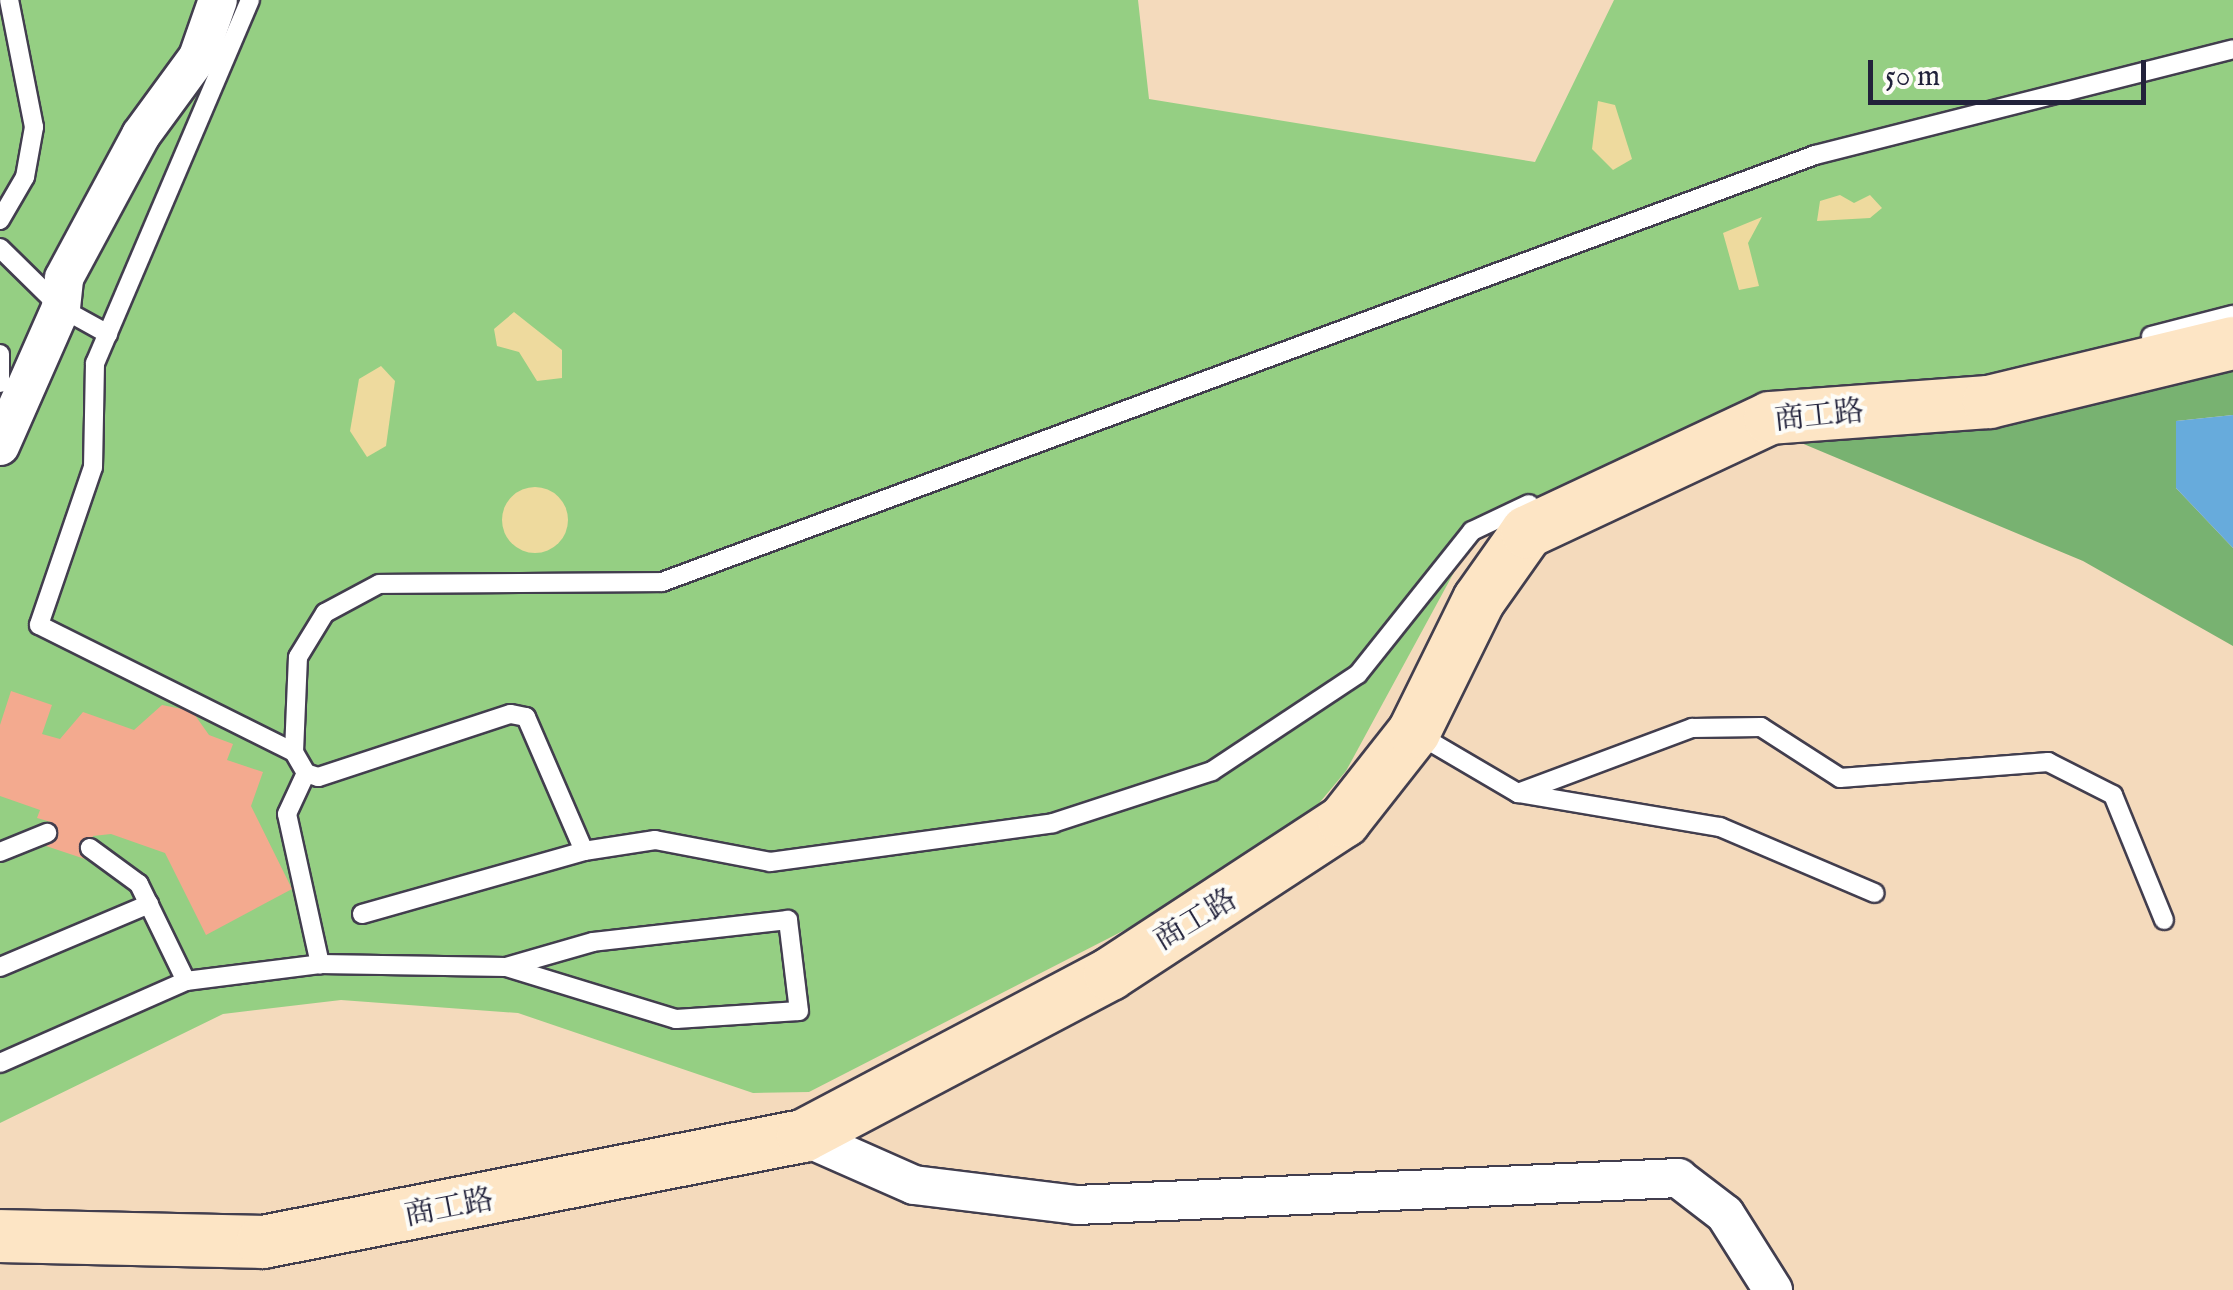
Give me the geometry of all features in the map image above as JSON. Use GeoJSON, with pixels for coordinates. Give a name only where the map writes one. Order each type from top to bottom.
{"type":"FeatureCollection","features":[{"type":"Feature","properties":{"kind":"street"},"geometry":{"type":"LineString","coordinates":[[0,446],[61,308],[64,278],[141,135],[198,56],[218,0]]}},
{"type":"Feature","properties":{"kind":"street","name":"商工路"},"geometry":{"type":"LineString","coordinates":[[0,1236],[263,1242],[804,1136],[1242,894],[1344,822],[1414,732],[1479,600],[1526,532],[1770,418],[1989,402],[2233,343]]}},
{"type":"Feature","properties":{"kind":"street"},"geometry":{"type":"LineString","coordinates":[[804,1136],[914,1186],[1078,1205],[1678,1178],[1725,1214],[1773,1290]]}},
{"type":"Feature","properties":{"kind":"lane"},"geometry":{"type":"LineString","coordinates":[[0,220],[25,177],[34,127],[9,0]]}},
{"type":"Feature","properties":{"kind":"lane"},"geometry":{"type":"LineString","coordinates":[[250,0],[96,363],[93,467],[38,625],[294,752]]}},
{"type":"Feature","properties":{"kind":"lane"},"geometry":{"type":"LineString","coordinates":[[584,851],[526,717],[510,714],[318,778],[306,773],[294,752],[298,656],[325,613],[379,584],[662,582],[1815,155],[2233,49]]}},
{"type":"Feature","properties":{"kind":"lane"},"geometry":{"type":"LineString","coordinates":[[0,248],[61,308],[108,334]]}},
{"type":"Feature","properties":{"kind":"lane"},"geometry":{"type":"LineString","coordinates":[[2133,341],[2233,314]]}},
{"type":"Feature","properties":{"kind":"lane"},"geometry":{"type":"LineString","coordinates":[[0,354],[0,383]]}},
{"type":"Feature","properties":{"kind":"lane"},"geometry":{"type":"LineString","coordinates":[[1737,406],[1927,383]]}},
{"type":"Feature","properties":{"kind":"lane"},"geometry":{"type":"LineString","coordinates":[[362,914],[584,851],[655,840],[770,862],[1053,823],[1212,770],[1358,674],[1472,531],[1542,498]]}},
{"type":"Feature","properties":{"kind":"lane"},"geometry":{"type":"LineString","coordinates":[[1518,793],[1692,728],[1761,727],[1840,778],[2048,762],[2112,795],[2164,920]]}},
{"type":"Feature","properties":{"kind":"lane"},"geometry":{"type":"LineString","coordinates":[[1414,732],[1518,793],[1720,827],[1875,892]]}},
{"type":"Feature","properties":{"kind":"lane"},"geometry":{"type":"LineString","coordinates":[[306,773],[287,814],[320,964]]}},
{"type":"Feature","properties":{"kind":"lane"},"geometry":{"type":"LineString","coordinates":[[0,852],[48,833]]}},
{"type":"Feature","properties":{"kind":"lane"},"geometry":{"type":"LineString","coordinates":[[90,848],[139,884],[186,981]]}},
{"type":"Feature","properties":{"kind":"lane"},"geometry":{"type":"LineString","coordinates":[[0,968],[149,904]]}},
{"type":"Feature","properties":{"kind":"lane"},"geometry":{"type":"LineString","coordinates":[[0,1063],[186,981],[320,964],[506,967],[676,1020],[799,1012],[788,920],[593,942],[506,967]]}},
{"type":"Feature","properties":{"kind":"green space"},"geometry":{"type":"Polygon","coordinates":[[[0,0],[1138,0],[1149,99],[1535,162],[1614,0],[2233,0],[2233,318],[1986,384],[1736,409],[1471,541],[1346,771],[1279,851],[809,1092],[753,1093],[518,1013],[341,1000],[223,1014],[0,1123],[0,0]]]}},
{"type":"Feature","properties":{"kind":"green space"},"geometry":{"type":"Polygon","coordinates":[[[2233,334],[2233,415],[2176,421],[2176,488],[2233,548],[2233,646],[2083,561],[1739,417],[1989,394],[2233,334]]]}},
{"type":"Feature","properties":{"kind":"sand"},"geometry":{"type":"Polygon","coordinates":[[[1598,101],[1615,105],[1632,159],[1613,170],[1592,149],[1598,101]]]}},
{"type":"Feature","properties":{"kind":"sand"},"geometry":{"type":"Polygon","coordinates":[[[1840,195],[1854,203],[1870,195],[1882,208],[1870,218],[1817,221],[1820,201],[1840,195]]]}},
{"type":"Feature","properties":{"kind":"sand"},"geometry":{"type":"Polygon","coordinates":[[[1762,217],[1748,243],[1759,286],[1739,290],[1723,233],[1762,217]]]}},
{"type":"Feature","properties":{"kind":"sand"},"geometry":{"type":"Polygon","coordinates":[[[514,312],[562,350],[562,378],[537,381],[519,352],[497,346],[494,329],[514,312]]]}},
{"type":"Feature","properties":{"kind":"sand"},"geometry":{"type":"Polygon","coordinates":[[[381,366],[395,381],[386,446],[367,457],[350,431],[359,379],[381,366]]]}},
{"type":"Feature","properties":{"kind":"sand"},"geometry":{"type":"Polygon","coordinates":[[[535,487],[558,497],[568,520],[558,543],[535,553],[512,543],[502,520],[512,497],[535,487]]]}},
{"type":"Feature","properties":{"kind":"water"},"geometry":{"type":"Polygon","coordinates":[[[2233,415],[2233,548],[2176,488],[2176,421],[2233,415]]]}},
{"type":"Feature","properties":{"kind":"building"},"geometry":{"type":"Polygon","coordinates":[[[11,691],[52,705],[42,734],[60,739],[83,712],[134,730],[162,705],[192,711],[209,735],[233,744],[227,760],[263,772],[251,806],[292,889],[206,935],[165,853],[111,834],[93,836],[85,859],[43,845],[51,822],[37,818],[40,810],[0,796],[0,725],[11,691]]]}}]}
